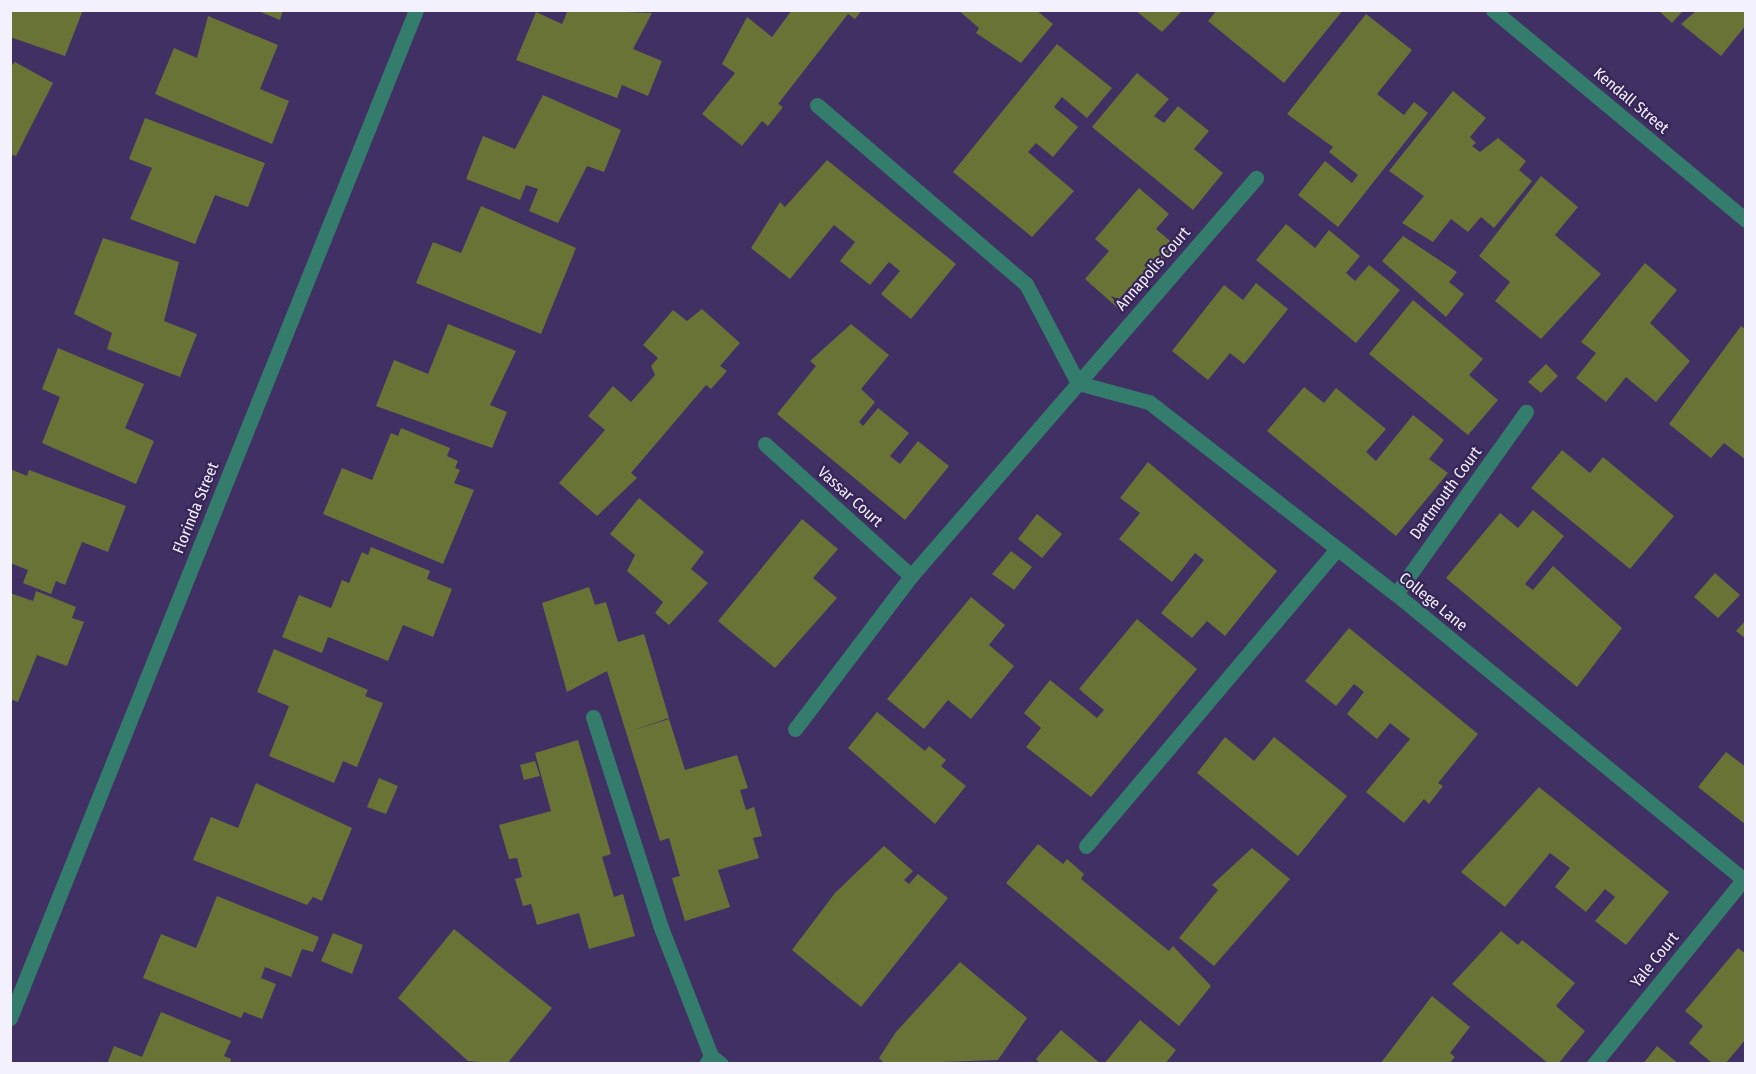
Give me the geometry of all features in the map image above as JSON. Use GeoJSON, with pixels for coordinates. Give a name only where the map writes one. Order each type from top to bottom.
{"type":"FeatureCollection","features":[{"type":"Feature","properties":{"kind":"street","name":"Florinda Street"},"geometry":{"type":"LineString","coordinates":[[10,1018],[416,10]]}},
{"type":"Feature","properties":{"kind":"street","name":"Kendall Street"},"geometry":{"type":"LineString","coordinates":[[1493,10],[1746,220]]}},
{"type":"Feature","properties":{"kind":"street"},"geometry":{"type":"LineString","coordinates":[[817,105],[1026,284],[1078,383]]}},
{"type":"Feature","properties":{"kind":"street","name":"Annapolis Court"},"geometry":{"type":"LineString","coordinates":[[795,729],[911,576],[1256,178]]}},
{"type":"Feature","properties":{"kind":"street","name":"College Lane"},"geometry":{"type":"LineString","coordinates":[[1078,383],[1149,402],[1396,594],[1744,881]]}},
{"type":"Feature","properties":{"kind":"street","name":"Dartmouth Court"},"geometry":{"type":"LineString","coordinates":[[1396,594],[1526,412]]}},
{"type":"Feature","properties":{"kind":"street","name":"Vassar Court"},"geometry":{"type":"LineString","coordinates":[[765,444],[911,576]]}},
{"type":"Feature","properties":{"kind":"street"},"geometry":{"type":"LineString","coordinates":[[1086,846],[1337,549]]}},
{"type":"Feature","properties":{"kind":"street"},"geometry":{"type":"LineString","coordinates":[[593,717],[660,925],[713,1061]]}},
{"type":"Feature","properties":{"kind":"street","name":"Yale Court"},"geometry":{"type":"LineString","coordinates":[[1594,1064],[1744,881]]}},
{"type":"Feature","properties":{"kind":"building"},"geometry":{"type":"Polygon","coordinates":[[[10,10],[83,10],[65,56],[10,37],[10,10]]]}},
{"type":"Feature","properties":{"kind":"building"},"geometry":{"type":"Polygon","coordinates":[[[256,10],[283,10],[280,20],[256,10]]]}},
{"type":"Feature","properties":{"kind":"building"},"geometry":{"type":"Polygon","coordinates":[[[568,10],[652,13],[633,49],[662,61],[648,96],[622,85],[617,98],[516,60],[536,12],[562,24],[568,10]]]}},
{"type":"Feature","properties":{"kind":"building"},"geometry":{"type":"Polygon","coordinates":[[[792,10],[862,10],[855,19],[848,14],[778,104],[783,107],[768,126],[762,121],[742,146],[702,114],[735,73],[722,64],[747,17],[772,37],[792,10]]]}},
{"type":"Feature","properties":{"kind":"building"},"geometry":{"type":"Polygon","coordinates":[[[958,10],[1036,10],[1053,24],[1021,63],[976,33],[979,28],[958,10]]]}},
{"type":"Feature","properties":{"kind":"building"},"geometry":{"type":"Polygon","coordinates":[[[1135,10],[1183,10],[1162,32],[1135,10]]]}},
{"type":"Feature","properties":{"kind":"building"},"geometry":{"type":"Polygon","coordinates":[[[1217,10],[1343,10],[1284,83],[1208,21],[1217,10]]]}},
{"type":"Feature","properties":{"kind":"building"},"geometry":{"type":"Polygon","coordinates":[[[1658,10],[1680,10],[1682,12],[1672,23],[1658,10]]]}},
{"type":"Feature","properties":{"kind":"building"},"geometry":{"type":"Polygon","coordinates":[[[1697,10],[1746,10],[1746,25],[1721,56],[1681,24],[1697,10]]]}},
{"type":"Feature","properties":{"kind":"building"},"geometry":{"type":"Polygon","coordinates":[[[1366,14],[1412,50],[1377,94],[1404,115],[1414,102],[1428,113],[1338,227],[1298,195],[1325,161],[1352,183],[1358,175],[1329,152],[1333,147],[1287,114],[1366,14]]]}},
{"type":"Feature","properties":{"kind":"building"},"geometry":{"type":"Polygon","coordinates":[[[208,16],[278,45],[260,89],[289,101],[272,144],[155,94],[174,48],[197,58],[208,16]]]}},
{"type":"Feature","properties":{"kind":"building"},"geometry":{"type":"Polygon","coordinates":[[[1057,44],[1112,88],[1087,118],[1062,97],[1054,107],[1078,127],[1053,157],[1036,143],[1028,152],[1074,191],[1032,237],[953,172],[1057,44]]]}},
{"type":"Feature","properties":{"kind":"building"},"geometry":{"type":"Polygon","coordinates":[[[15,62],[53,83],[16,156],[10,154],[10,67],[15,62]]]}},
{"type":"Feature","properties":{"kind":"building"},"geometry":{"type":"Polygon","coordinates":[[[1137,73],[1169,99],[1154,116],[1164,123],[1178,106],[1209,131],[1194,149],[1223,173],[1193,210],[1092,127],[1137,73]]]}},
{"type":"Feature","properties":{"kind":"building"},"geometry":{"type":"Polygon","coordinates":[[[1453,91],[1486,118],[1470,137],[1476,143],[1472,146],[1480,152],[1498,138],[1526,161],[1519,170],[1532,181],[1494,228],[1481,217],[1468,232],[1451,219],[1433,242],[1402,223],[1424,196],[1389,171],[1453,91]]]}},
{"type":"Feature","properties":{"kind":"building"},"geometry":{"type":"Polygon","coordinates":[[[543,95],[621,130],[604,172],[587,166],[558,223],[529,211],[538,189],[526,185],[520,200],[466,179],[483,136],[515,149],[543,95]]]}},
{"type":"Feature","properties":{"kind":"building"},"geometry":{"type":"Polygon","coordinates":[[[145,118],[265,163],[248,207],[215,195],[195,244],[130,219],[152,168],[129,159],[145,118]]]}},
{"type":"Feature","properties":{"kind":"building"},"geometry":{"type":"Polygon","coordinates":[[[827,160],[956,264],[911,319],[881,294],[900,271],[889,262],[870,285],[840,261],[855,242],[834,225],[790,279],[751,248],[780,202],[785,207],[827,160]]]}},
{"type":"Feature","properties":{"kind":"building"},"geometry":{"type":"Polygon","coordinates":[[[1541,176],[1578,207],[1555,235],[1601,274],[1541,339],[1495,301],[1510,282],[1479,256],[1541,176]]]}},
{"type":"Feature","properties":{"kind":"building"},"geometry":{"type":"Polygon","coordinates":[[[1139,188],[1169,214],[1156,229],[1175,245],[1120,310],[1085,279],[1109,251],[1095,239],[1139,188]]]}},
{"type":"Feature","properties":{"kind":"building"},"geometry":{"type":"Polygon","coordinates":[[[481,206],[576,248],[541,334],[416,283],[433,242],[461,253],[481,206]]]}},
{"type":"Feature","properties":{"kind":"building"},"geometry":{"type":"Polygon","coordinates":[[[1286,224],[1315,248],[1329,230],[1360,256],[1346,273],[1355,281],[1369,265],[1400,290],[1356,343],[1256,260],[1286,224]]]}},
{"type":"Feature","properties":{"kind":"building"},"geometry":{"type":"Polygon","coordinates":[[[1403,236],[1457,272],[1449,282],[1464,294],[1446,317],[1382,261],[1403,236]]]}},
{"type":"Feature","properties":{"kind":"building"},"geometry":{"type":"Polygon","coordinates":[[[103,238],[179,262],[164,321],[197,334],[180,377],[107,349],[112,333],[74,314],[103,238]]]}},
{"type":"Feature","properties":{"kind":"building"},"geometry":{"type":"Polygon","coordinates":[[[1645,263],[1677,290],[1650,323],[1690,361],[1656,402],[1626,377],[1606,402],[1576,378],[1596,353],[1581,342],[1645,263]]]}},
{"type":"Feature","properties":{"kind":"building"},"geometry":{"type":"Polygon","coordinates":[[[1256,283],[1288,309],[1244,364],[1230,353],[1208,380],[1172,351],[1224,285],[1243,300],[1256,283]]]}},
{"type":"Feature","properties":{"kind":"building"},"geometry":{"type":"Polygon","coordinates":[[[1413,300],[1483,359],[1469,375],[1498,400],[1468,435],[1369,354],[1413,300]]]}},
{"type":"Feature","properties":{"kind":"building"},"geometry":{"type":"Polygon","coordinates":[[[702,309],[740,343],[720,366],[727,371],[711,389],[706,385],[631,473],[637,478],[597,516],[559,483],[605,430],[588,416],[613,386],[631,402],[655,375],[651,366],[658,358],[643,345],[673,310],[687,321],[702,309]]]}},
{"type":"Feature","properties":{"kind":"building"},"geometry":{"type":"Polygon","coordinates":[[[448,324],[516,351],[490,405],[507,412],[492,448],[376,406],[394,360],[428,374],[448,324]]]}},
{"type":"Feature","properties":{"kind":"building"},"geometry":{"type":"Polygon","coordinates":[[[851,324],[889,355],[861,389],[875,402],[859,422],[863,426],[878,408],[909,433],[890,456],[900,464],[918,441],[949,466],[905,520],[777,414],[816,366],[810,361],[851,324]]]}},
{"type":"Feature","properties":{"kind":"building"},"geometry":{"type":"Polygon","coordinates":[[[1741,326],[1746,330],[1746,460],[1724,443],[1711,458],[1669,424],[1741,326]]]}},
{"type":"Feature","properties":{"kind":"building"},"geometry":{"type":"Polygon","coordinates":[[[58,348],[144,384],[125,428],[154,441],[136,484],[42,443],[60,397],[42,389],[58,348]]]}},
{"type":"Feature","properties":{"kind":"building"},"geometry":{"type":"Polygon","coordinates":[[[1546,364],[1558,376],[1541,393],[1528,382],[1546,364]]]}},
{"type":"Feature","properties":{"kind":"building"},"geometry":{"type":"Polygon","coordinates":[[[1304,387],[1324,403],[1336,388],[1386,429],[1366,452],[1376,461],[1413,415],[1444,440],[1429,459],[1448,473],[1396,536],[1267,431],[1304,387]]]}},
{"type":"Feature","properties":{"kind":"building"},"geometry":{"type":"Polygon","coordinates":[[[401,428],[450,448],[447,456],[458,461],[455,468],[460,470],[454,483],[474,490],[443,564],[323,514],[342,468],[372,480],[391,433],[398,436],[401,428]]]}},
{"type":"Feature","properties":{"kind":"building"},"geometry":{"type":"Polygon","coordinates":[[[1562,450],[1590,473],[1603,457],[1674,516],[1630,569],[1531,488],[1562,450]]]}},
{"type":"Feature","properties":{"kind":"building"},"geometry":{"type":"Polygon","coordinates":[[[1148,462],[1277,571],[1225,636],[1207,621],[1192,638],[1161,613],[1204,560],[1195,553],[1172,582],[1119,539],[1140,513],[1120,498],[1148,462]]]}},
{"type":"Feature","properties":{"kind":"building"},"geometry":{"type":"Polygon","coordinates":[[[10,469],[27,476],[29,470],[126,506],[108,552],[82,542],[65,585],[56,581],[51,594],[23,583],[28,570],[10,563],[10,469]]]}},
{"type":"Feature","properties":{"kind":"building"},"geometry":{"type":"Polygon","coordinates":[[[639,498],[704,552],[691,569],[708,583],[669,625],[655,613],[663,602],[627,571],[635,555],[610,534],[639,498]]]}},
{"type":"Feature","properties":{"kind":"building"},"geometry":{"type":"Polygon","coordinates":[[[1533,510],[1564,536],[1525,584],[1533,590],[1553,566],[1622,628],[1577,687],[1446,578],[1500,513],[1518,528],[1533,510]]]}},
{"type":"Feature","properties":{"kind":"building"},"geometry":{"type":"Polygon","coordinates":[[[1037,514],[1062,534],[1042,558],[1018,539],[1037,514]]]}},
{"type":"Feature","properties":{"kind":"building"},"geometry":{"type":"Polygon","coordinates":[[[802,519],[838,549],[813,578],[837,598],[775,668],[718,621],[802,519]]]}},
{"type":"Feature","properties":{"kind":"building"},"geometry":{"type":"Polygon","coordinates":[[[371,547],[430,571],[427,579],[452,589],[433,637],[403,625],[388,661],[328,637],[322,653],[282,637],[299,595],[331,608],[342,580],[349,583],[362,552],[368,555],[371,547]]]}},
{"type":"Feature","properties":{"kind":"building"},"geometry":{"type":"Polygon","coordinates":[[[1011,551],[1032,567],[1014,590],[992,574],[1011,551]]]}},
{"type":"Feature","properties":{"kind":"building"},"geometry":{"type":"Polygon","coordinates":[[[1715,573],[1740,595],[1718,618],[1694,597],[1715,573]]]}},
{"type":"Feature","properties":{"kind":"building"},"geometry":{"type":"Polygon","coordinates":[[[589,587],[595,605],[606,602],[618,642],[644,634],[669,718],[631,731],[669,719],[685,770],[737,755],[748,788],[740,790],[746,810],[754,807],[762,836],[753,838],[759,858],[718,870],[730,907],[685,921],[672,878],[680,876],[669,838],[660,841],[607,671],[567,692],[542,603],[589,587]]]}},
{"type":"Feature","properties":{"kind":"building"},"geometry":{"type":"Polygon","coordinates":[[[36,591],[76,607],[72,618],[84,622],[67,666],[37,655],[18,702],[10,699],[10,593],[33,601],[36,591]]]}},
{"type":"Feature","properties":{"kind":"building"},"geometry":{"type":"Polygon","coordinates":[[[971,597],[1005,625],[989,645],[1014,666],[971,719],[948,700],[924,729],[887,699],[971,597]]]}},
{"type":"Feature","properties":{"kind":"building"},"geometry":{"type":"Polygon","coordinates":[[[1137,619],[1197,669],[1091,797],[1026,747],[1041,728],[1024,713],[1050,680],[1097,718],[1104,710],[1079,689],[1137,619]]]}},
{"type":"Feature","properties":{"kind":"building"},"geometry":{"type":"Polygon","coordinates":[[[1746,620],[1746,639],[1736,631],[1746,620]]]}},
{"type":"Feature","properties":{"kind":"building"},"geometry":{"type":"Polygon","coordinates":[[[1349,628],[1478,734],[1438,783],[1443,786],[1429,804],[1424,799],[1404,823],[1366,792],[1410,739],[1390,723],[1377,739],[1347,714],[1364,692],[1354,684],[1336,706],[1305,681],[1349,628]]]}},
{"type":"Feature","properties":{"kind":"building"},"geometry":{"type":"Polygon","coordinates":[[[274,649],[368,690],[365,696],[383,703],[357,767],[343,761],[334,783],[269,756],[289,706],[257,692],[274,649]]]}},
{"type":"Feature","properties":{"kind":"building"},"geometry":{"type":"Polygon","coordinates":[[[877,712],[925,751],[929,746],[946,760],[941,766],[966,786],[935,824],[848,748],[877,712]]]}},
{"type":"Feature","properties":{"kind":"building"},"geometry":{"type":"Polygon","coordinates":[[[1225,737],[1254,761],[1274,737],[1347,796],[1298,856],[1197,773],[1225,737]]]}},
{"type":"Feature","properties":{"kind":"building"},"geometry":{"type":"Polygon","coordinates":[[[578,740],[611,854],[602,857],[614,897],[623,894],[635,936],[589,949],[579,913],[537,925],[531,904],[523,906],[515,879],[522,877],[517,858],[509,859],[499,825],[551,811],[535,753],[578,740]]]}},
{"type":"Feature","properties":{"kind":"building"},"geometry":{"type":"Polygon","coordinates":[[[1726,752],[1746,767],[1746,825],[1698,787],[1726,752]]]}},
{"type":"Feature","properties":{"kind":"building"},"geometry":{"type":"Polygon","coordinates":[[[535,761],[540,776],[524,780],[520,765],[535,761]]]}},
{"type":"Feature","properties":{"kind":"building"},"geometry":{"type":"Polygon","coordinates":[[[379,778],[398,786],[386,814],[367,807],[379,778]]]}},
{"type":"Feature","properties":{"kind":"building"},"geometry":{"type":"Polygon","coordinates":[[[256,783],[352,828],[322,901],[313,897],[307,905],[193,860],[211,817],[238,828],[256,783]]]}},
{"type":"Feature","properties":{"kind":"building"},"geometry":{"type":"Polygon","coordinates":[[[1539,787],[1669,892],[1626,945],[1595,921],[1615,897],[1605,889],[1586,912],[1555,887],[1570,868],[1550,853],[1505,907],[1461,872],[1539,787]]]}},
{"type":"Feature","properties":{"kind":"building"},"geometry":{"type":"Polygon","coordinates":[[[1038,844],[1063,864],[1067,859],[1084,874],[1081,879],[1169,951],[1173,946],[1211,986],[1179,1026],[1006,883],[1038,844]]]}},
{"type":"Feature","properties":{"kind":"building"},"geometry":{"type":"Polygon","coordinates":[[[884,846],[913,871],[904,880],[909,884],[918,874],[948,898],[861,1007],[792,950],[835,893],[884,846]]]}},
{"type":"Feature","properties":{"kind":"building"},"geometry":{"type":"Polygon","coordinates":[[[1252,848],[1290,879],[1214,966],[1179,938],[1218,890],[1212,885],[1252,848]]]}},
{"type":"Feature","properties":{"kind":"building"},"geometry":{"type":"Polygon","coordinates":[[[217,896],[319,937],[313,952],[302,949],[291,977],[265,967],[261,978],[276,984],[262,1019],[244,1012],[241,1018],[143,978],[161,934],[196,948],[217,896]]]}},
{"type":"Feature","properties":{"kind":"building"},"geometry":{"type":"Polygon","coordinates":[[[454,929],[552,1008],[507,1064],[468,1061],[398,998],[454,929]]]}},
{"type":"Feature","properties":{"kind":"building"},"geometry":{"type":"Polygon","coordinates":[[[1501,931],[1518,945],[1522,940],[1575,983],[1556,1006],[1585,1031],[1558,1064],[1549,1064],[1452,984],[1501,931]]]}},
{"type":"Feature","properties":{"kind":"building"},"geometry":{"type":"Polygon","coordinates":[[[333,933],[363,945],[352,974],[321,961],[333,933]]]}},
{"type":"Feature","properties":{"kind":"building"},"geometry":{"type":"Polygon","coordinates":[[[1738,948],[1746,954],[1746,1039],[1725,1064],[1713,1064],[1689,1043],[1703,1026],[1685,1011],[1738,948]]]}},
{"type":"Feature","properties":{"kind":"building"},"geometry":{"type":"Polygon","coordinates":[[[960,962],[1027,1018],[998,1060],[885,1064],[879,1058],[896,1032],[960,962]]]}},
{"type":"Feature","properties":{"kind":"building"},"geometry":{"type":"Polygon","coordinates":[[[1432,996],[1470,1027],[1450,1053],[1455,1057],[1449,1064],[1380,1064],[1432,996]]]}},
{"type":"Feature","properties":{"kind":"building"},"geometry":{"type":"Polygon","coordinates":[[[161,1012],[231,1041],[224,1056],[231,1059],[230,1064],[107,1064],[114,1046],[142,1057],[161,1012]]]}},
{"type":"Feature","properties":{"kind":"building"},"geometry":{"type":"Polygon","coordinates":[[[1140,1020],[1176,1050],[1165,1064],[1104,1064],[1140,1020]]]}},
{"type":"Feature","properties":{"kind":"building"},"geometry":{"type":"Polygon","coordinates":[[[1061,1030],[1101,1064],[1041,1064],[1036,1059],[1061,1030]]]}},
{"type":"Feature","properties":{"kind":"building"},"geometry":{"type":"Polygon","coordinates":[[[1657,1046],[1679,1064],[1643,1064],[1657,1046]]]}}]}
